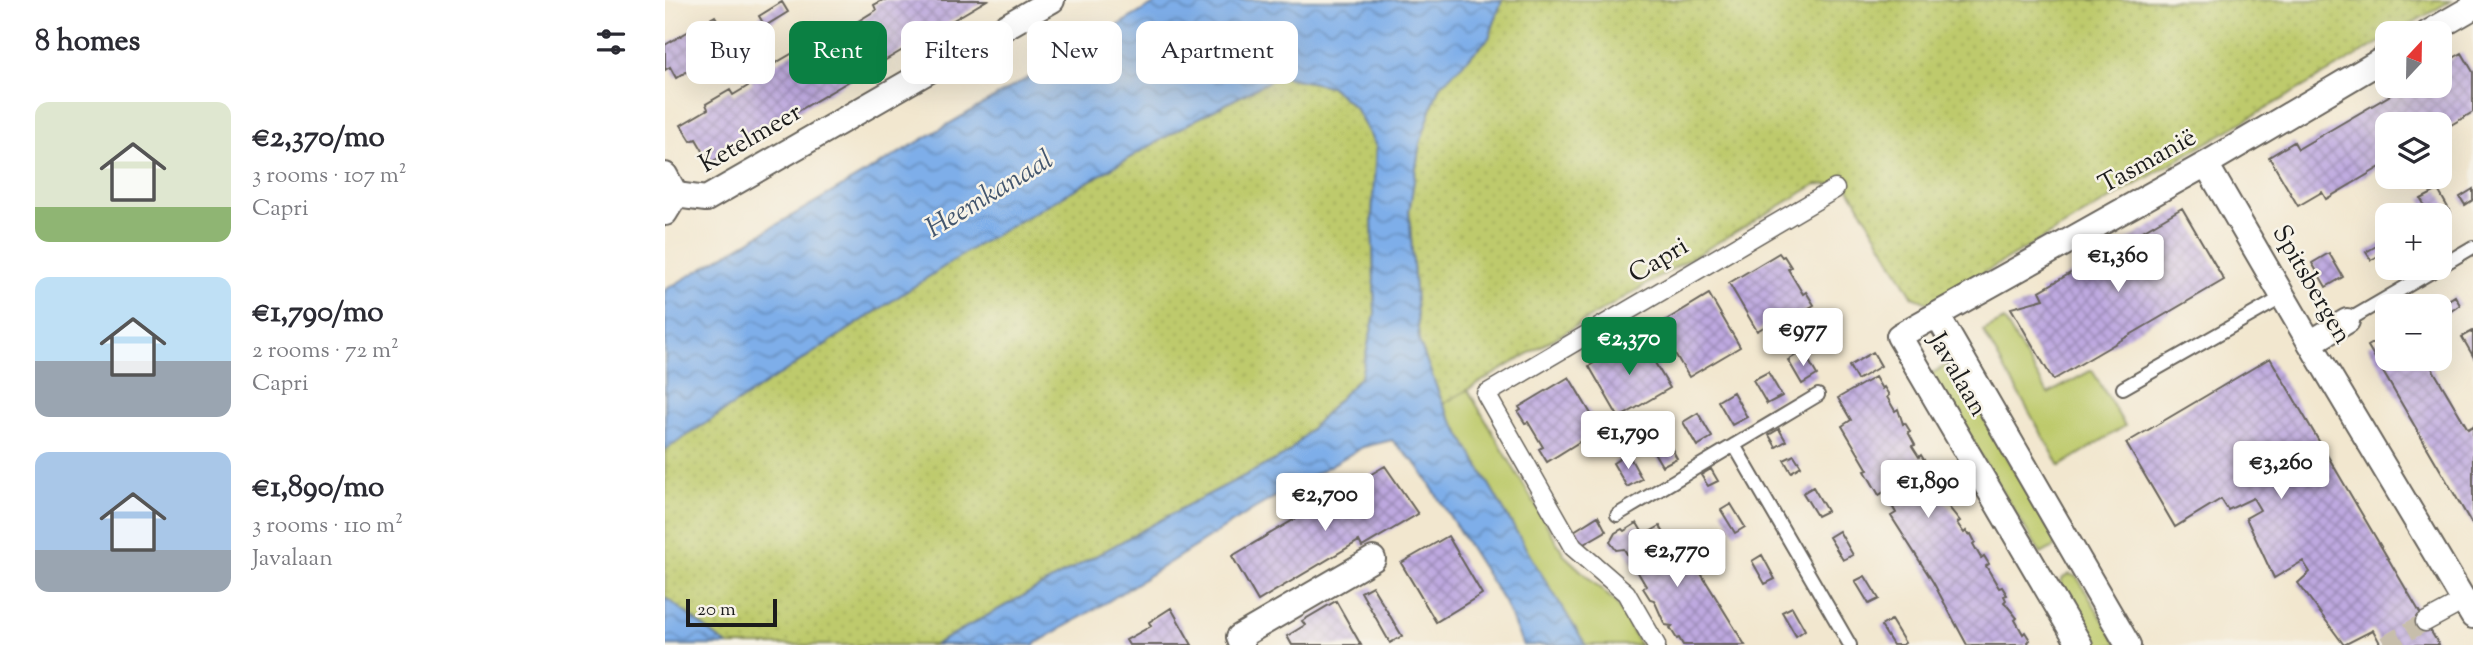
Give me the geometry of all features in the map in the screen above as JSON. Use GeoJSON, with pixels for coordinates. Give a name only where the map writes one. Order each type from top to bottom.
{"type":"FeatureCollection","features":[{"type":"Feature","properties":{"kind":"street","name":"Ketelmeer"},"geometry":{"type":"LineString","coordinates":[[669,194],[706,199],[1052,0]]}},
{"type":"Feature","properties":{"kind":"street"},"geometry":{"type":"LineString","coordinates":[[2449,21],[2473,7]]}},
{"type":"Feature","properties":{"kind":"street","name":"Tasmanië"},"geometry":{"type":"LineString","coordinates":[[1937,315],[2206,164],[2375,64]]}},
{"type":"Feature","properties":{"kind":"street","name":"Spitsbergen"},"geometry":{"type":"LineString","coordinates":[[2206,164],[2468,608]]}},
{"type":"Feature","properties":{"kind":"street","name":"Capri"},"geometry":{"type":"LineString","coordinates":[[1657,645],[1626,593],[1573,547],[1486,394],[1835,189]]}},
{"type":"Feature","properties":{"kind":"street","name":"Javalaan"},"geometry":{"type":"LineString","coordinates":[[2080,645],[1899,336],[1937,315],[2128,645]]}},
{"type":"Feature","properties":{"kind":"street"},"geometry":{"type":"LineString","coordinates":[[2310,343],[2347,321]]}},
{"type":"Feature","properties":{"kind":"street"},"geometry":{"type":"LineString","coordinates":[[2038,572],[2073,552]]}},
{"type":"Feature","properties":{"kind":"street"},"geometry":{"type":"LineString","coordinates":[[1243,645],[1239,637],[1373,559]]}},
{"type":"Feature","properties":{"kind":"street"},"geometry":{"type":"LineString","coordinates":[[2425,622],[2468,608]]}},
{"type":"Feature","properties":{"kind":"lane"},"geometry":{"type":"LineString","coordinates":[[2452,259],[2473,247]]}},
{"type":"Feature","properties":{"kind":"lane"},"geometry":{"type":"LineString","coordinates":[[2347,321],[2417,280]]}},
{"type":"Feature","properties":{"kind":"lane"},"geometry":{"type":"LineString","coordinates":[[2123,388],[2283,297]]}},
{"type":"Feature","properties":{"kind":"lane"},"geometry":{"type":"LineString","coordinates":[[1617,514],[1818,396]]}},
{"type":"Feature","properties":{"kind":"lane"},"geometry":{"type":"LineString","coordinates":[[1734,445],[1850,645]]}},
{"type":"Feature","properties":{"kind":"green space"},"geometry":{"type":"Polygon","coordinates":[[[1502,0],[2452,0],[2416,21],[2375,21],[2375,45],[1930,304],[1913,297],[1847,185],[1817,184],[1443,404],[1419,341],[1409,212],[1420,143],[1439,87],[1489,38],[1502,0]]]}},
{"type":"Feature","properties":{"kind":"green space"},"geometry":{"type":"Polygon","coordinates":[[[1298,80],[1330,86],[1355,108],[1376,146],[1372,217],[1375,314],[1361,376],[1287,454],[1188,505],[934,645],[727,645],[665,597],[665,450],[974,247],[1199,118],[1264,84],[1298,84],[1298,80]]]}},
{"type":"Feature","properties":{"kind":"green space"},"geometry":{"type":"Polygon","coordinates":[[[1465,181],[1476,385],[1468,390],[1565,556],[1616,603],[1640,645],[1586,645],[1532,559],[1443,404],[1465,181]]]}},
{"type":"Feature","properties":{"kind":"green space"},"geometry":{"type":"Polygon","coordinates":[[[2004,320],[2048,394],[2092,370],[2125,426],[2060,466],[1983,331],[2004,320]]]}},
{"type":"Feature","properties":{"kind":"green space"},"geometry":{"type":"Polygon","coordinates":[[[1951,363],[2056,541],[2054,547],[2041,554],[1930,374],[1951,363]]]}},
{"type":"Feature","properties":{"kind":"green space"},"geometry":{"type":"Polygon","coordinates":[[[2069,574],[2077,577],[2118,645],[2089,645],[2060,593],[2061,579],[2069,574]]]}},
{"type":"Feature","properties":{"kind":"water","name":"Heemkanaal"},"geometry":{"type":"Polygon","coordinates":[[[1161,0],[1502,0],[1489,38],[1439,87],[1420,143],[1409,212],[1419,341],[1443,404],[1532,559],[1586,645],[1523,645],[1504,602],[1418,466],[1392,440],[1363,447],[1254,509],[1107,602],[1033,645],[934,645],[1188,505],[1287,454],[1361,376],[1375,314],[1372,217],[1376,146],[1355,108],[1330,86],[1298,80],[1298,21],[1136,21],[1136,84],[1264,84],[1199,118],[974,247],[665,450],[665,290],[1027,78],[1027,84],[1122,84],[1122,23],[1161,0]]]}},
{"type":"Feature","properties":{"kind":"water"},"geometry":{"type":"Polygon","coordinates":[[[665,597],[727,645],[665,645],[665,597]]]}},
{"type":"Feature","properties":{"kind":"building"},"geometry":{"type":"Polygon","coordinates":[[[883,0],[987,0],[952,21],[901,21],[901,51],[887,59],[887,21],[858,21],[876,10],[874,5],[883,0]]]}},
{"type":"Feature","properties":{"kind":"building"},"geometry":{"type":"Polygon","coordinates":[[[782,2],[788,12],[773,21],[762,21],[759,16],[782,2]]]}},
{"type":"Feature","properties":{"kind":"building"},"geometry":{"type":"Polygon","coordinates":[[[686,33],[686,72],[676,78],[670,67],[665,70],[665,45],[686,33]]]}},
{"type":"Feature","properties":{"kind":"building"},"geometry":{"type":"Polygon","coordinates":[[[2462,53],[2473,72],[2473,112],[2452,124],[2452,112],[2375,112],[2375,170],[2326,199],[2322,192],[2298,206],[2269,157],[2294,142],[2298,149],[2385,98],[2452,98],[2452,59],[2462,53]]]}},
{"type":"Feature","properties":{"kind":"building"},"geometry":{"type":"Polygon","coordinates":[[[789,55],[789,84],[844,84],[710,163],[696,139],[691,141],[681,125],[708,109],[706,104],[730,90],[733,95],[751,84],[775,84],[775,63],[789,55]]]}},
{"type":"Feature","properties":{"kind":"building"},"geometry":{"type":"Polygon","coordinates":[[[2473,189],[2473,200],[2465,205],[2460,197],[2473,189]]]}},
{"type":"Feature","properties":{"kind":"building"},"geometry":{"type":"Polygon","coordinates":[[[2438,190],[2445,203],[2423,203],[2421,199],[2438,190]]]}},
{"type":"Feature","properties":{"kind":"building"},"geometry":{"type":"Polygon","coordinates":[[[2182,208],[2224,280],[2053,380],[2011,308],[2044,299],[2040,291],[2182,208]]]}},
{"type":"Feature","properties":{"kind":"building"},"geometry":{"type":"Polygon","coordinates":[[[2375,247],[2375,258],[2371,260],[2366,252],[2375,247]]]}},
{"type":"Feature","properties":{"kind":"building"},"geometry":{"type":"Polygon","coordinates":[[[1779,253],[1791,267],[1788,269],[1803,294],[1806,292],[1814,305],[1785,322],[1781,317],[1757,331],[1729,283],[1779,253]]]}},
{"type":"Feature","properties":{"kind":"building"},"geometry":{"type":"Polygon","coordinates":[[[2329,253],[2343,277],[2326,287],[2312,263],[2329,253]]]}},
{"type":"Feature","properties":{"kind":"building"},"geometry":{"type":"Polygon","coordinates":[[[1709,294],[1740,347],[1689,377],[1658,325],[1709,294]]]}},
{"type":"Feature","properties":{"kind":"building"},"geometry":{"type":"Polygon","coordinates":[[[2455,296],[2460,305],[2452,310],[2452,298],[2455,296]]]}},
{"type":"Feature","properties":{"kind":"building"},"geometry":{"type":"Polygon","coordinates":[[[2473,331],[2473,356],[2462,337],[2473,331]]]}},
{"type":"Feature","properties":{"kind":"building"},"geometry":{"type":"Polygon","coordinates":[[[1639,336],[1670,388],[1619,418],[1589,366],[1639,336]]]}},
{"type":"Feature","properties":{"kind":"building"},"geometry":{"type":"Polygon","coordinates":[[[2375,342],[2375,358],[2368,346],[2375,342]]]}},
{"type":"Feature","properties":{"kind":"building"},"geometry":{"type":"Polygon","coordinates":[[[1803,351],[1817,375],[1802,384],[1788,360],[1803,351]]]}},
{"type":"Feature","properties":{"kind":"building"},"geometry":{"type":"Polygon","coordinates":[[[1873,352],[1881,366],[1857,380],[1849,366],[1873,352]]]}},
{"type":"Feature","properties":{"kind":"building"},"geometry":{"type":"Polygon","coordinates":[[[2270,358],[2439,645],[2381,645],[2373,630],[2344,645],[2298,583],[2310,572],[2303,561],[2274,578],[2246,518],[2260,510],[2253,498],[2228,510],[2221,499],[2175,527],[2126,443],[2270,358]]]}},
{"type":"Feature","properties":{"kind":"building"},"geometry":{"type":"Polygon","coordinates":[[[2383,371],[2434,371],[2468,429],[2473,426],[2473,526],[2383,371]]]}},
{"type":"Feature","properties":{"kind":"building"},"geometry":{"type":"Polygon","coordinates":[[[1768,372],[1782,396],[1767,404],[1753,380],[1768,372]]]}},
{"type":"Feature","properties":{"kind":"building"},"geometry":{"type":"Polygon","coordinates":[[[1569,377],[1600,429],[1547,462],[1539,449],[1543,447],[1528,422],[1525,423],[1518,412],[1521,410],[1519,407],[1569,377]]]}},
{"type":"Feature","properties":{"kind":"building"},"geometry":{"type":"Polygon","coordinates":[[[1875,377],[1889,395],[1887,397],[1895,411],[1898,409],[1903,424],[1905,423],[1910,431],[1908,432],[1915,445],[1912,446],[1919,457],[1921,455],[1926,463],[1924,465],[1934,477],[1931,478],[1947,499],[1944,501],[1960,521],[1957,523],[1964,533],[1966,531],[1968,535],[1971,534],[1981,558],[1984,556],[1989,564],[1986,566],[1999,588],[2002,587],[2007,595],[2004,596],[2004,602],[2017,618],[2015,620],[2023,634],[2025,632],[2030,640],[2029,645],[1967,645],[1933,582],[1891,516],[1896,513],[1884,492],[1879,495],[1865,471],[1868,470],[1842,426],[1851,420],[1838,398],[1875,377]]]}},
{"type":"Feature","properties":{"kind":"building"},"geometry":{"type":"Polygon","coordinates":[[[1733,392],[1747,417],[1732,425],[1718,401],[1733,392]]]}},
{"type":"Feature","properties":{"kind":"building"},"geometry":{"type":"Polygon","coordinates":[[[1698,413],[1712,437],[1697,446],[1683,422],[1698,413]]]}},
{"type":"Feature","properties":{"kind":"building"},"geometry":{"type":"Polygon","coordinates":[[[1779,429],[1786,441],[1776,447],[1769,435],[1779,429]]]}},
{"type":"Feature","properties":{"kind":"building"},"geometry":{"type":"Polygon","coordinates":[[[1663,433],[1677,458],[1662,466],[1648,442],[1663,433]]]}},
{"type":"Feature","properties":{"kind":"building"},"geometry":{"type":"Polygon","coordinates":[[[1628,454],[1642,479],[1627,487],[1613,463],[1628,454]]]}},
{"type":"Feature","properties":{"kind":"building"},"geometry":{"type":"Polygon","coordinates":[[[1794,455],[1801,466],[1791,472],[1784,460],[1794,455]]]}},
{"type":"Feature","properties":{"kind":"building"},"geometry":{"type":"Polygon","coordinates":[[[1385,466],[1418,514],[1362,547],[1359,541],[1258,601],[1232,556],[1385,466]]]}},
{"type":"Feature","properties":{"kind":"building"},"geometry":{"type":"Polygon","coordinates":[[[1711,469],[1718,481],[1708,486],[1701,475],[1711,469]]]}},
{"type":"Feature","properties":{"kind":"building"},"geometry":{"type":"Polygon","coordinates":[[[1813,487],[1827,511],[1817,516],[1803,493],[1813,487]]]}},
{"type":"Feature","properties":{"kind":"building"},"geometry":{"type":"Polygon","coordinates":[[[1731,504],[1745,527],[1735,533],[1721,510],[1731,504]]]}},
{"type":"Feature","properties":{"kind":"building"},"geometry":{"type":"Polygon","coordinates":[[[1598,516],[1606,531],[1582,545],[1574,531],[1598,516]]]}},
{"type":"Feature","properties":{"kind":"building"},"geometry":{"type":"Polygon","coordinates":[[[1637,523],[1644,535],[1660,526],[1675,552],[1684,546],[1745,645],[1683,645],[1679,638],[1677,639],[1670,628],[1672,626],[1665,625],[1654,600],[1650,599],[1643,588],[1646,586],[1624,549],[1616,550],[1610,542],[1615,533],[1637,523]]]}},
{"type":"Feature","properties":{"kind":"building"},"geometry":{"type":"Polygon","coordinates":[[[1839,531],[1853,555],[1843,560],[1829,537],[1839,531]]]}},
{"type":"Feature","properties":{"kind":"building"},"geometry":{"type":"Polygon","coordinates":[[[1448,536],[1482,594],[1436,622],[1401,563],[1448,536]]]}},
{"type":"Feature","properties":{"kind":"building"},"geometry":{"type":"Polygon","coordinates":[[[1762,555],[1775,579],[1765,584],[1752,561],[1762,555]]]}},
{"type":"Feature","properties":{"kind":"building"},"geometry":{"type":"Polygon","coordinates":[[[1865,576],[1879,599],[1869,604],[1855,581],[1865,576]]]}},
{"type":"Feature","properties":{"kind":"building"},"geometry":{"type":"Polygon","coordinates":[[[1372,586],[1402,636],[1390,643],[1361,592],[1372,586]]]}},
{"type":"Feature","properties":{"kind":"building"},"geometry":{"type":"Polygon","coordinates":[[[1336,601],[1361,645],[1292,645],[1287,636],[1305,625],[1302,621],[1336,601]]]}},
{"type":"Feature","properties":{"kind":"building"},"geometry":{"type":"Polygon","coordinates":[[[1792,607],[1805,630],[1796,636],[1782,612],[1792,607]]]}},
{"type":"Feature","properties":{"kind":"building"},"geometry":{"type":"Polygon","coordinates":[[[1171,608],[1192,645],[1129,645],[1126,640],[1151,626],[1149,622],[1171,608]]]}},
{"type":"Feature","properties":{"kind":"building"},"geometry":{"type":"Polygon","coordinates":[[[1891,620],[1905,643],[1902,645],[1893,645],[1881,626],[1891,620]]]}},
{"type":"Feature","properties":{"kind":"tunnel"},"geometry":{"type":"LineString","coordinates":[[2385,645],[2425,622]]}}]}
